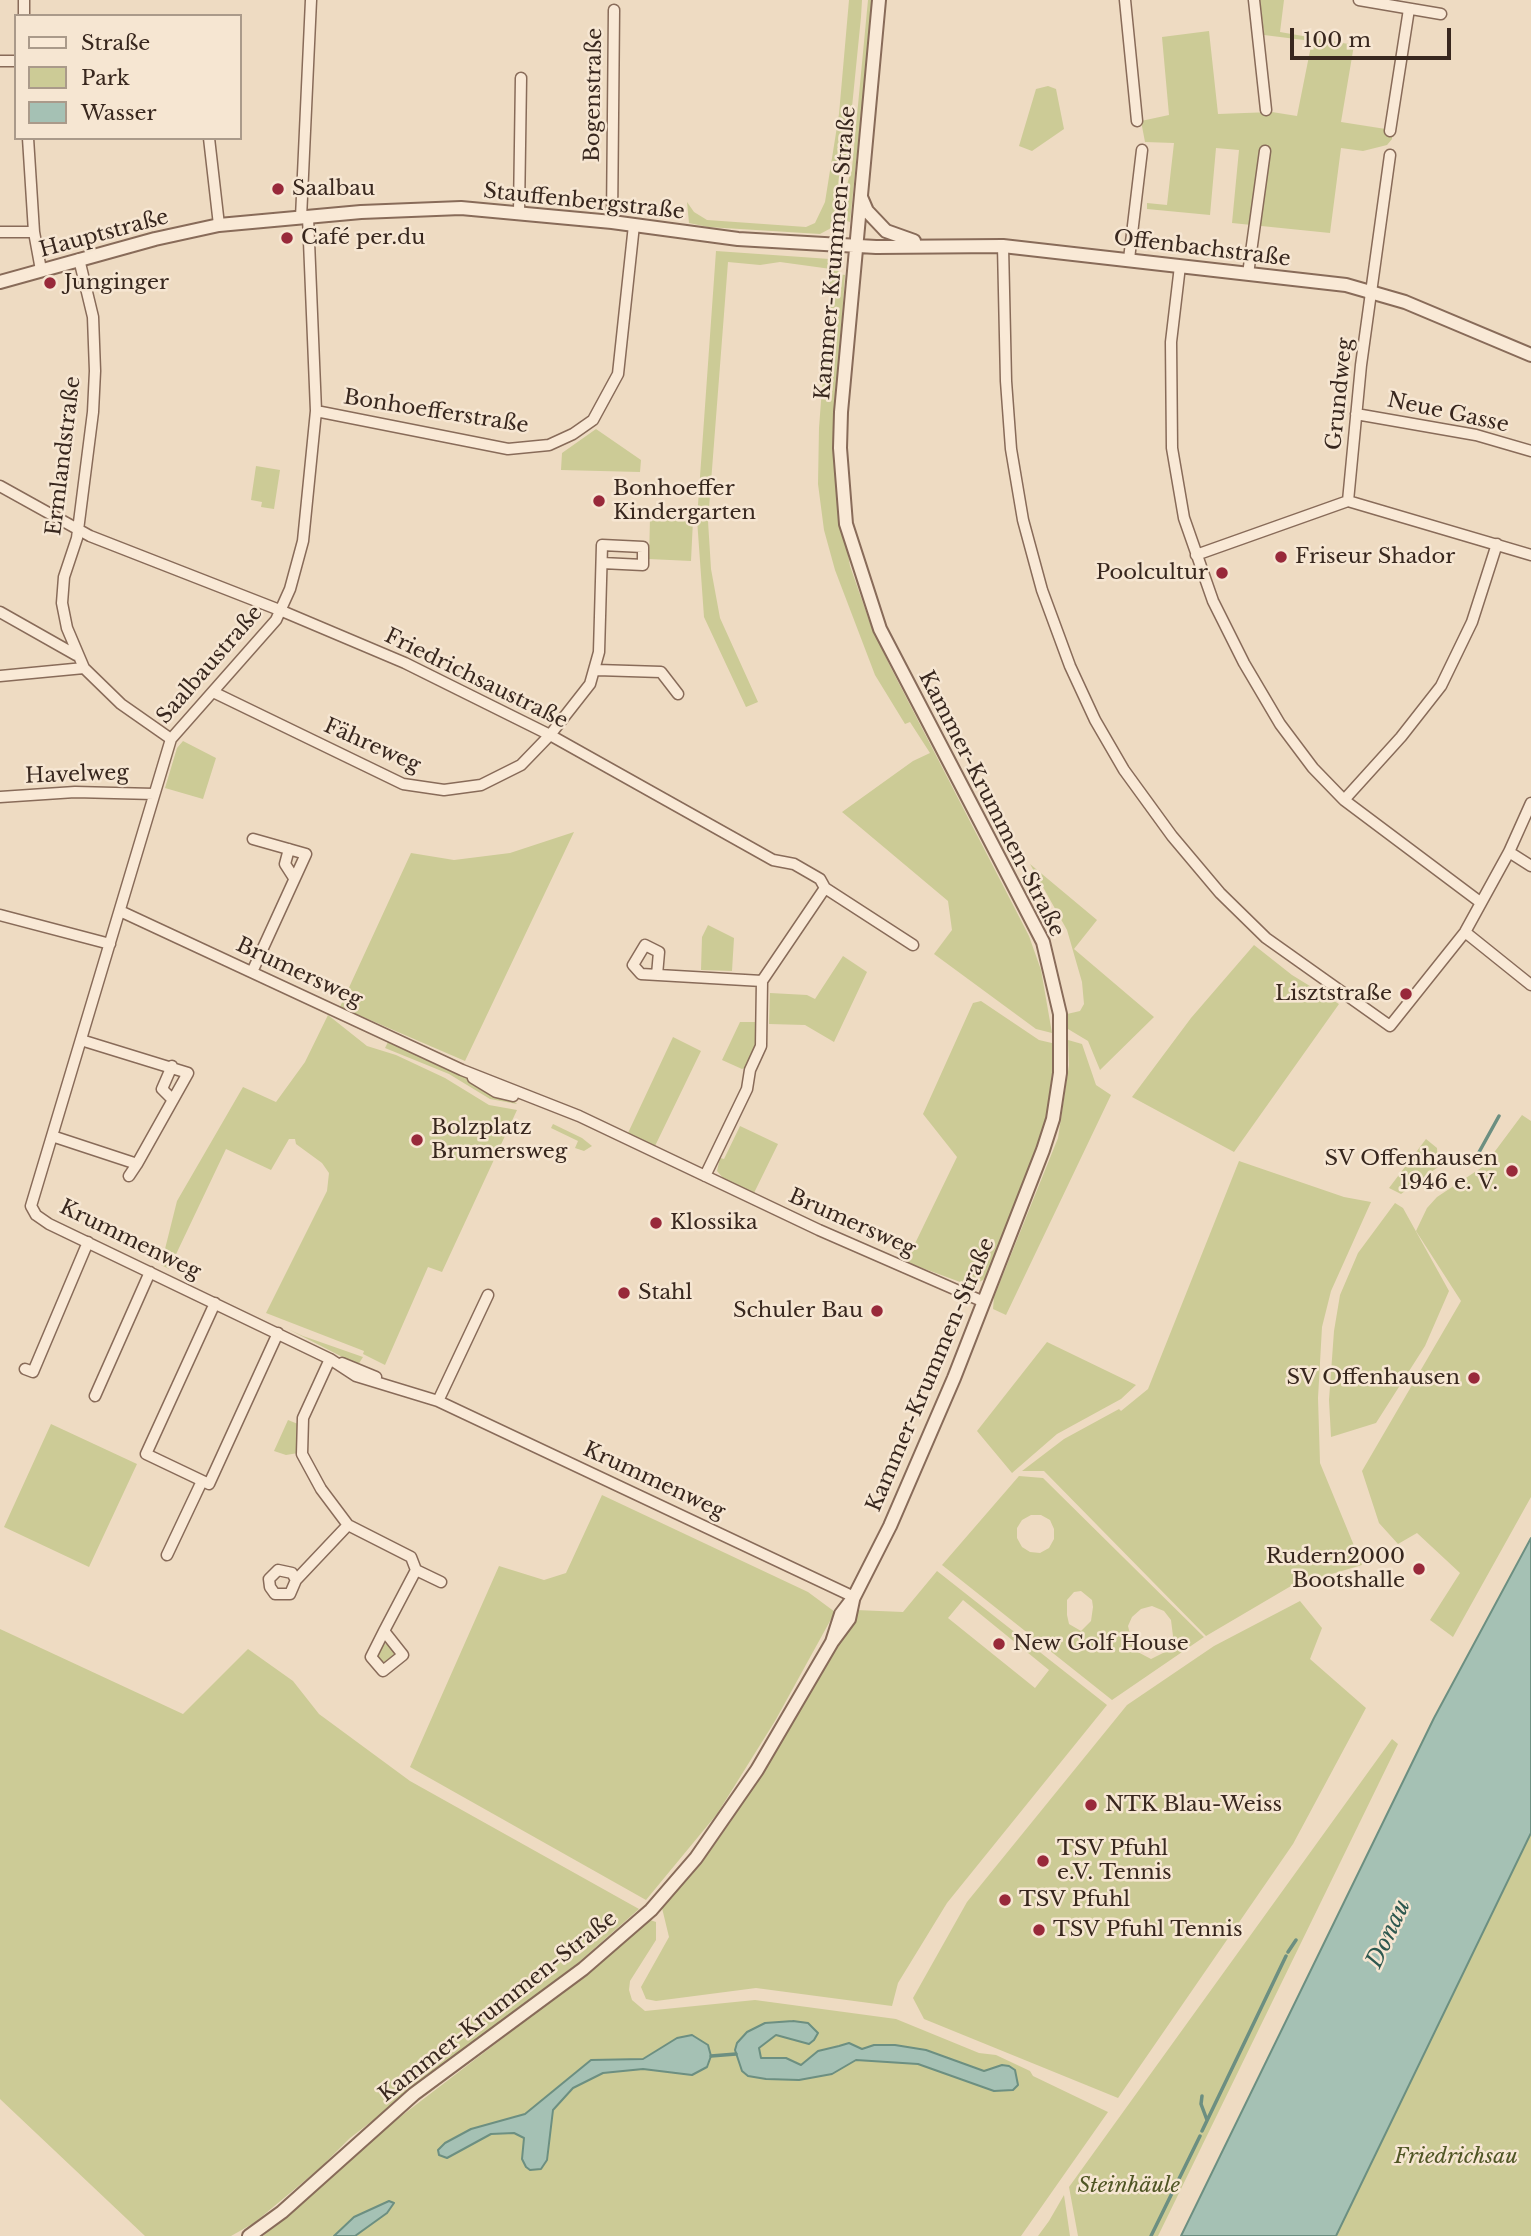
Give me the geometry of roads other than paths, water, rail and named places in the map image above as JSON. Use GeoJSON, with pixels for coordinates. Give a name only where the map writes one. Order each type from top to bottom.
{"type":"FeatureCollection","features":[{"type":"Feature","properties":{"kind":"street","name":"Saalbaustraße"},"geometry":{"type":"LineString","coordinates":[[31,1206],[171,739],[282,611],[303,541],[316,411],[305,217],[311,0]]}},
{"type":"Feature","properties":{"kind":"street","name":"Kammer-Krummen-Straße"},"geometry":{"type":"LineString","coordinates":[[249,2236],[282,2212],[414,2094],[583,1969],[651,1910],[725,1819],[832,1642],[849,1619],[854,1597],[924,1451],[1053,1119],[1060,1073],[1060,1014],[1043,942],[880,629],[846,524],[840,448],[860,190],[879,0]]}},
{"type":"Feature","properties":{"kind":"street"},"geometry":{"type":"LineString","coordinates":[[1125,0],[1137,121]]}},
{"type":"Feature","properties":{"kind":"street"},"geometry":{"type":"LineString","coordinates":[[1254,0],[1266,110]]}},
{"type":"Feature","properties":{"kind":"street"},"geometry":{"type":"LineString","coordinates":[[1359,0],[1441,14]]}},
{"type":"Feature","properties":{"kind":"street","name":"Bogenstraße"},"geometry":{"type":"LineString","coordinates":[[612,222],[614,9]]}},
{"type":"Feature","properties":{"kind":"street"},"geometry":{"type":"LineString","coordinates":[[1390,131],[1409,9]]}},
{"type":"Feature","properties":{"kind":"street"},"geometry":{"type":"LineString","coordinates":[[519,212],[522,78]]}},
{"type":"Feature","properties":{"kind":"street"},"geometry":{"type":"LineString","coordinates":[[28,140],[34,232],[41,270]]}},
{"type":"Feature","properties":{"kind":"street"},"geometry":{"type":"LineString","coordinates":[[209,140],[219,225]]}},
{"type":"Feature","properties":{"kind":"street"},"geometry":{"type":"LineString","coordinates":[[1129,259],[1142,150]]}},
{"type":"Feature","properties":{"kind":"street"},"geometry":{"type":"LineString","coordinates":[[1248,274],[1265,151]]}},
{"type":"Feature","properties":{"kind":"street","name":"Grundweg"},"geometry":{"type":"LineString","coordinates":[[1348,501],[1356,414],[1390,155]]}},
{"type":"Feature","properties":{"kind":"street"},"geometry":{"type":"LineString","coordinates":[[860,190],[867,212],[886,231],[928,244]]}},
{"type":"Feature","properties":{"kind":"street","name":"Stauffenbergstraße"},"geometry":{"type":"LineString","coordinates":[[305,217],[448,208],[519,212],[738,239],[856,246]]}},
{"type":"Feature","properties":{"kind":"street","name":"Hauptstraße"},"geometry":{"type":"LineString","coordinates":[[0,282],[219,225],[305,217]]}},
{"type":"Feature","properties":{"kind":"street","name":"Bonhoefferstraße"},"geometry":{"type":"LineString","coordinates":[[316,411],[508,449],[549,445],[573,434],[593,420],[618,374],[626,324],[634,225]]}},
{"type":"Feature","properties":{"kind":"street"},"geometry":{"type":"LineString","coordinates":[[0,232],[34,232]]}},
{"type":"Feature","properties":{"kind":"street","name":"Offenbachstraße"},"geometry":{"type":"LineString","coordinates":[[856,246],[1003,246],[1129,259],[1371,291],[1531,355]]}},
{"type":"Feature","properties":{"kind":"street"},"geometry":{"type":"LineString","coordinates":[[1003,246],[1006,381],[1012,449],[1023,520],[1045,598],[1070,666],[1095,720],[1128,777],[1220,893],[1266,938],[1391,1026],[1465,932],[1509,852],[1531,803]]}},
{"type":"Feature","properties":{"kind":"street","name":"Ermlandstraße"},"geometry":{"type":"LineString","coordinates":[[79,260],[93,317],[95,371],[93,412],[77,530],[62,591],[67,628],[76,655],[84,668],[121,704],[171,739]]}},
{"type":"Feature","properties":{"kind":"street"},"geometry":{"type":"LineString","coordinates":[[1180,266],[1171,342],[1170,414],[1175,477],[1196,555],[1213,601],[1280,724],[1313,768],[1344,800],[1480,902]]}},
{"type":"Feature","properties":{"kind":"street","name":"Neue Gasse"},"geometry":{"type":"LineString","coordinates":[[1356,414],[1479,436],[1531,452]]}},
{"type":"Feature","properties":{"kind":"street","name":"Friedrichsaustraße"},"geometry":{"type":"LineString","coordinates":[[0,486],[77,530],[405,663],[550,735],[773,860],[803,869],[820,879],[825,888],[913,945]]}},
{"type":"Feature","properties":{"kind":"street"},"geometry":{"type":"LineString","coordinates":[[1196,555],[1348,501],[1531,555]]}},
{"type":"Feature","properties":{"kind":"street"},"geometry":{"type":"LineString","coordinates":[[1344,800],[1401,737],[1441,686],[1472,622],[1497,544]]}},
{"type":"Feature","properties":{"kind":"street"},"geometry":{"type":"LineString","coordinates":[[602,563],[597,670],[661,672],[678,694]]}},
{"type":"Feature","properties":{"kind":"street"},"geometry":{"type":"LineString","coordinates":[[0,612],[76,655]]}},
{"type":"Feature","properties":{"kind":"street"},"geometry":{"type":"LineString","coordinates":[[0,676],[84,668]]}},
{"type":"Feature","properties":{"kind":"street","name":"Fähreweg"},"geometry":{"type":"LineString","coordinates":[[213,692],[374,771],[427,790],[481,785],[521,765],[550,735],[590,684],[597,670]]}},
{"type":"Feature","properties":{"kind":"street","name":"Havelweg"},"geometry":{"type":"LineString","coordinates":[[0,797],[75,792],[154,794]]}},
{"type":"Feature","properties":{"kind":"street"},"geometry":{"type":"LineString","coordinates":[[252,972],[306,854],[253,839]]}},
{"type":"Feature","properties":{"kind":"street"},"geometry":{"type":"LineString","coordinates":[[289,849],[285,864],[294,878]]}},
{"type":"Feature","properties":{"kind":"street"},"geometry":{"type":"LineString","coordinates":[[1509,852],[1531,866]]}},
{"type":"Feature","properties":{"kind":"street"},"geometry":{"type":"LineString","coordinates":[[705,1177],[747,1089],[750,1070],[761,1046],[762,981],[825,888]]}},
{"type":"Feature","properties":{"kind":"street","name":"Brumersweg"},"geometry":{"type":"LineString","coordinates":[[120,911],[463,1070],[496,1092],[527,1096],[579,1116],[705,1177],[984,1302]]}},
{"type":"Feature","properties":{"kind":"street"},"geometry":{"type":"LineString","coordinates":[[0,915],[110,944]]}},
{"type":"Feature","properties":{"kind":"street"},"geometry":{"type":"LineString","coordinates":[[1465,932],[1531,985]]}},
{"type":"Feature","properties":{"kind":"street"},"geometry":{"type":"LineString","coordinates":[[657,975],[762,981]]}},
{"type":"Feature","properties":{"kind":"street"},"geometry":{"type":"LineString","coordinates":[[81,1040],[188,1073],[129,1176]]}},
{"type":"Feature","properties":{"kind":"street"},"geometry":{"type":"LineString","coordinates":[[172,1066],[162,1089],[164,1095],[173,1100]]}},
{"type":"Feature","properties":{"kind":"street"},"geometry":{"type":"LineString","coordinates":[[52,1136],[137,1164]]}},
{"type":"Feature","properties":{"kind":"street","name":"Krummenweg"},"geometry":{"type":"LineString","coordinates":[[31,1206],[36,1215],[49,1224],[330,1359],[359,1368],[392,1386],[438,1401],[854,1597]]}},
{"type":"Feature","properties":{"kind":"street"},"geometry":{"type":"LineString","coordinates":[[25,1369],[33,1372],[88,1242]]}},
{"type":"Feature","properties":{"kind":"street"},"geometry":{"type":"LineString","coordinates":[[95,1396],[150,1272]]}},
{"type":"Feature","properties":{"kind":"street"},"geometry":{"type":"LineString","coordinates":[[438,1401],[488,1295]]}},
{"type":"Feature","properties":{"kind":"street"},"geometry":{"type":"LineString","coordinates":[[215,1303],[145,1454],[209,1483],[278,1333]]}},
{"type":"Feature","properties":{"kind":"street"},"geometry":{"type":"LineString","coordinates":[[330,1359],[303,1418],[302,1454],[329,1501],[348,1525],[411,1557],[415,1570],[384,1631]]}},
{"type":"Feature","properties":{"kind":"street"},"geometry":{"type":"LineString","coordinates":[[167,1555],[202,1481]]}},
{"type":"Feature","properties":{"kind":"street"},"geometry":{"type":"LineString","coordinates":[[296,1580],[348,1525]]}},
{"type":"Feature","properties":{"kind":"street"},"geometry":{"type":"LineString","coordinates":[[415,1570],[441,1582]]}},
{"type":"Feature","properties":{"kind":"water","name":"Donau"},"geometry":{"type":"Polygon","coordinates":[[[1531,1538],[1531,1833],[1336,2236],[1181,2236],[1434,1718],[1531,1538]]]}},
{"type":"Feature","properties":{"kind":"water"},"geometry":{"type":"Polygon","coordinates":[[[765,2023],[808,2023],[818,2033],[814,2040],[809,2044],[776,2035],[759,2048],[761,2058],[786,2058],[801,2065],[818,2051],[849,2043],[862,2049],[874,2045],[895,2045],[926,2050],[984,2071],[1002,2065],[1009,2066],[1015,2070],[1018,2085],[1013,2090],[994,2091],[918,2064],[856,2060],[832,2074],[799,2080],[766,2079],[748,2076],[742,2071],[735,2050],[737,2043],[747,2032],[765,2023]]]}},
{"type":"Feature","properties":{"kind":"water"},"geometry":{"type":"Polygon","coordinates":[[[692,2035],[708,2045],[711,2056],[707,2067],[692,2075],[643,2069],[603,2073],[573,2088],[553,2110],[547,2160],[541,2169],[530,2170],[526,2167],[522,2159],[524,2138],[514,2133],[491,2134],[447,2158],[439,2155],[438,2150],[445,2143],[471,2129],[525,2114],[591,2060],[643,2059],[677,2038],[692,2035]]]}},
{"type":"Feature","properties":{"kind":"water"},"geometry":{"type":"Polygon","coordinates":[[[389,2201],[394,2203],[387,2213],[355,2236],[334,2236],[354,2217],[389,2201]]]}},
{"type":"Feature","properties":{"kind":"waterway"},"geometry":{"type":"LineString","coordinates":[[1478,1154],[1499,1116]]}},
{"type":"Feature","properties":{"kind":"waterway"},"geometry":{"type":"LineString","coordinates":[[1288,1952],[1296,1940]]}},
{"type":"Feature","properties":{"kind":"waterway"},"geometry":{"type":"LineString","coordinates":[[1202,2131],[1286,1956]]}},
{"type":"Feature","properties":{"kind":"waterway"},"geometry":{"type":"LineString","coordinates":[[711,2056],[736,2054]]}},
{"type":"Feature","properties":{"kind":"waterway"},"geometry":{"type":"LineString","coordinates":[[1202,2096],[1201,2104],[1207,2120]]}},
{"type":"Feature","properties":{"kind":"waterway"},"geometry":{"type":"LineString","coordinates":[[1151,2236],[1200,2136]]}},
{"type":"Feature","properties":{"kind":"place","name":"Saalbau"},"geometry":{"type":"Point","coordinates":[278,189]}},
{"type":"Feature","properties":{"kind":"place","name":"Café per.du"},"geometry":{"type":"Point","coordinates":[287,238]}},
{"type":"Feature","properties":{"kind":"place","name":"Junginger"},"geometry":{"type":"Point","coordinates":[50,283]}},
{"type":"Feature","properties":{"kind":"place","name":"Bonhoeffer Kindergarten"},"geometry":{"type":"Point","coordinates":[599,501]}},
{"type":"Feature","properties":{"kind":"place","name":"Friseur Shador"},"geometry":{"type":"Point","coordinates":[1281,557]}},
{"type":"Feature","properties":{"kind":"place","name":"Poolcultur"},"geometry":{"type":"Point","coordinates":[1222,573]}},
{"type":"Feature","properties":{"kind":"place","name":"Lisztstraße"},"geometry":{"type":"Point","coordinates":[1406,994]}},
{"type":"Feature","properties":{"kind":"place","name":"Bolzplatz Brumersweg"},"geometry":{"type":"Point","coordinates":[417,1140]}},
{"type":"Feature","properties":{"kind":"place","name":"SV Offenhausen 1946 e. V."},"geometry":{"type":"Point","coordinates":[1512,1171]}},
{"type":"Feature","properties":{"kind":"place","name":"Klossika"},"geometry":{"type":"Point","coordinates":[656,1223]}},
{"type":"Feature","properties":{"kind":"place","name":"Stahl"},"geometry":{"type":"Point","coordinates":[624,1293]}},
{"type":"Feature","properties":{"kind":"place","name":"Schuler Bau"},"geometry":{"type":"Point","coordinates":[877,1311]}},
{"type":"Feature","properties":{"kind":"place","name":"SV Offenhausen"},"geometry":{"type":"Point","coordinates":[1474,1378]}},
{"type":"Feature","properties":{"kind":"place","name":"Rudern2000 Bootshalle"},"geometry":{"type":"Point","coordinates":[1419,1569]}},
{"type":"Feature","properties":{"kind":"place","name":"New Golf House"},"geometry":{"type":"Point","coordinates":[999,1644]}},
{"type":"Feature","properties":{"kind":"place","name":"NTK Blau-Weiss"},"geometry":{"type":"Point","coordinates":[1091,1805]}},
{"type":"Feature","properties":{"kind":"place","name":"TSV Pfuhl e.V. Tennis"},"geometry":{"type":"Point","coordinates":[1043,1861]}},
{"type":"Feature","properties":{"kind":"place","name":"TSV Pfuhl"},"geometry":{"type":"Point","coordinates":[1005,1900]}},
{"type":"Feature","properties":{"kind":"place","name":"TSV Pfuhl Tennis"},"geometry":{"type":"Point","coordinates":[1039,1930]}},
{"type":"Feature","properties":{"kind":"park label","name":"Friedrichsau"},"geometry":{"type":"Point","coordinates":[1456,2157]}},
{"type":"Feature","properties":{"kind":"park label","name":"Steinhäule"},"geometry":{"type":"Point","coordinates":[1129,2186]}}]}
